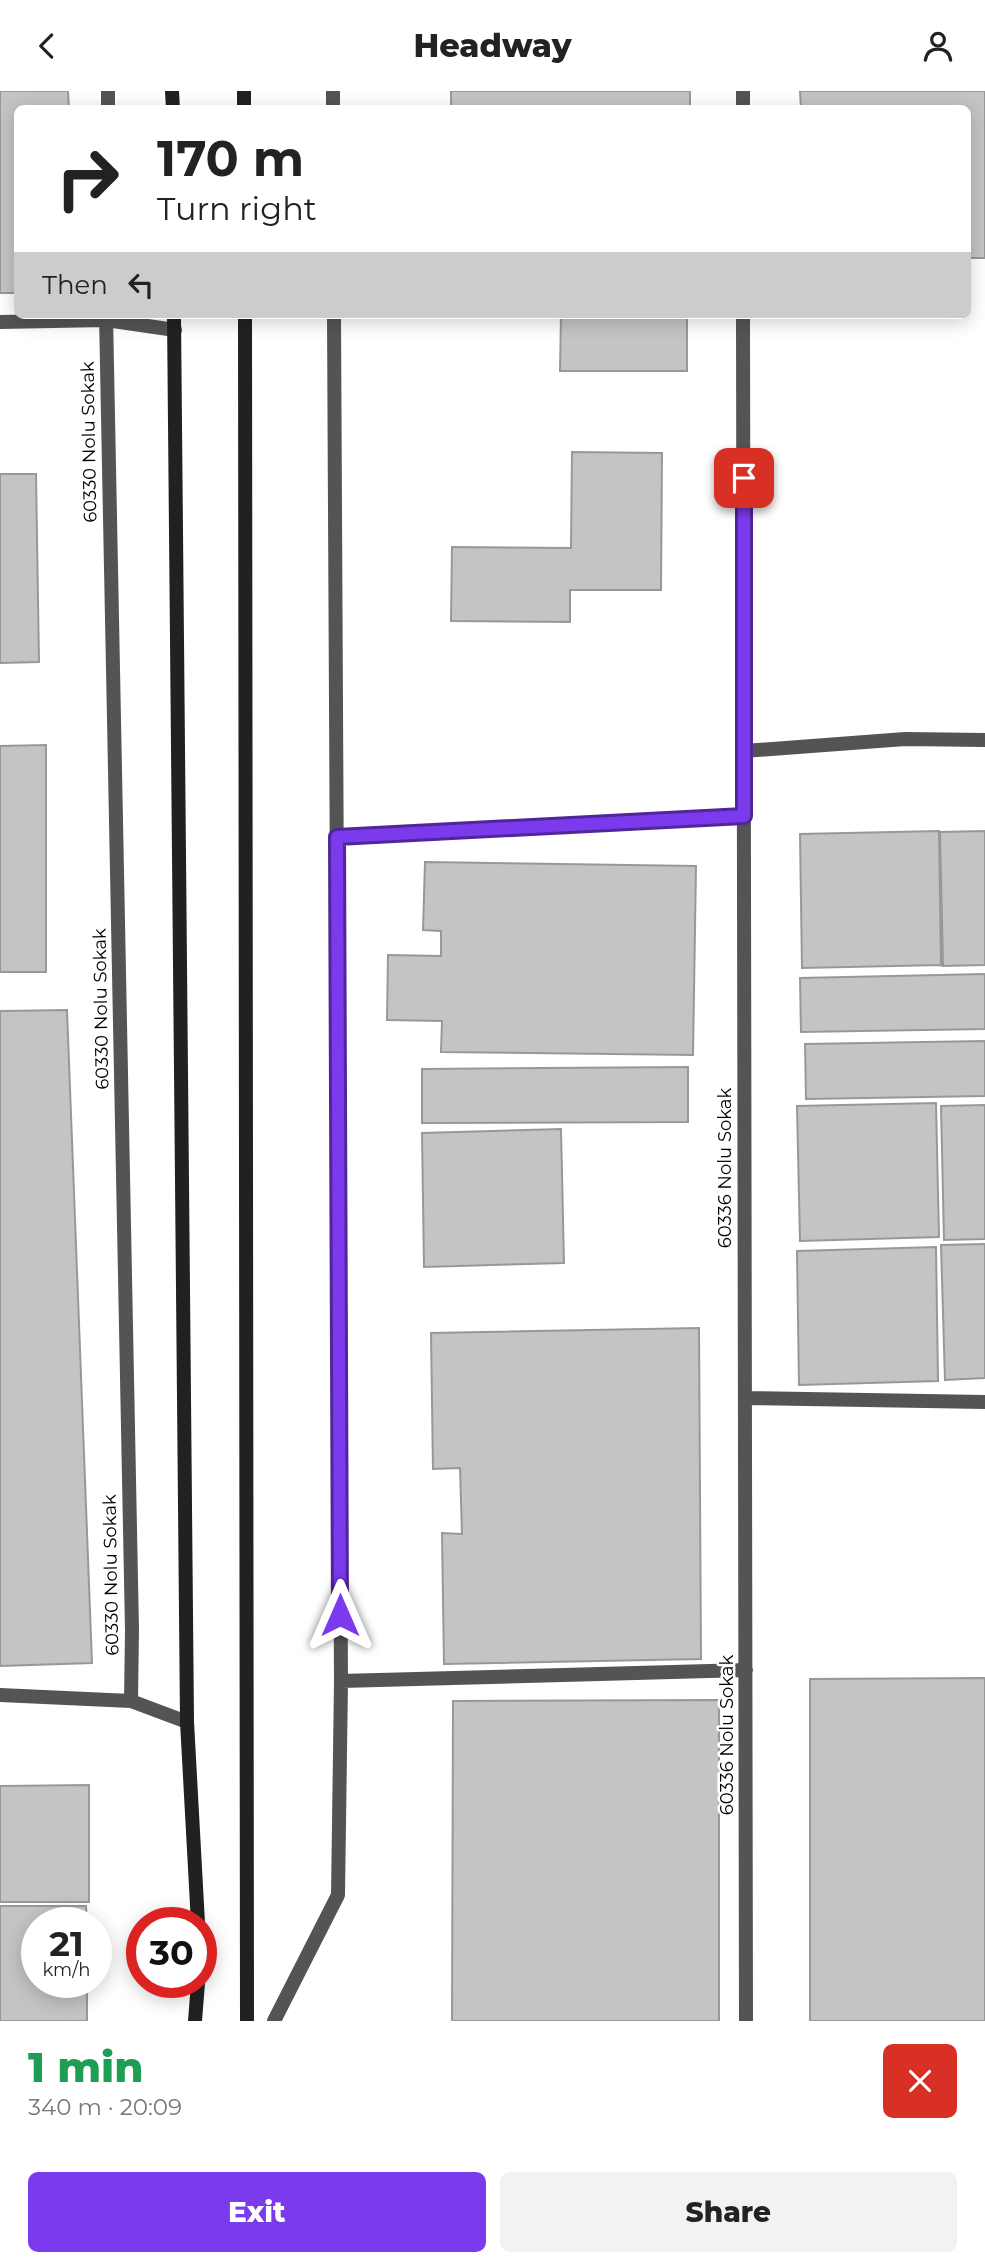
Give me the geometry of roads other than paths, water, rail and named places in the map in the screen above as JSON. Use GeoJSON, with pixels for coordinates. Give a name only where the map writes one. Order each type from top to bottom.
{"type":"FeatureCollection","features":[{"type":"Feature","properties":{"kind":"street"},"geometry":{"type":"LineString","coordinates":[[0,322],[80,319]]}},
{"type":"Feature","properties":{"kind":"street","name":"60330 Nolu Sokak"},"geometry":{"type":"LineString","coordinates":[[106,319],[132,1616],[131,1701]]}},
{"type":"Feature","properties":{"kind":"street"},"geometry":{"type":"LineString","coordinates":[[112,319],[175,330]]}},
{"type":"Feature","properties":{"kind":"street"},"geometry":{"type":"LineString","coordinates":[[174,319],[187,1722],[197,1907]]}},
{"type":"Feature","properties":{"kind":"street"},"geometry":{"type":"LineString","coordinates":[[245,319],[247,2021]]}},
{"type":"Feature","properties":{"kind":"street"},"geometry":{"type":"LineString","coordinates":[[274,2021],[338,1895],[341,1681],[334,319]]}},
{"type":"Feature","properties":{"kind":"street","name":"60336 Nolu Sokak"},"geometry":{"type":"LineString","coordinates":[[743,319],[746,2021]]}},
{"type":"Feature","properties":{"kind":"street"},"geometry":{"type":"LineString","coordinates":[[744,751],[905,739],[985,740]]}},
{"type":"Feature","properties":{"kind":"street"},"geometry":{"type":"LineString","coordinates":[[337,837],[744,816]]}},
{"type":"Feature","properties":{"kind":"street"},"geometry":{"type":"LineString","coordinates":[[745,1398],[985,1402]]}},
{"type":"Feature","properties":{"kind":"street"},"geometry":{"type":"LineString","coordinates":[[341,1681],[746,1670]]}},
{"type":"Feature","properties":{"kind":"street"},"geometry":{"type":"LineString","coordinates":[[0,1695],[131,1701],[187,1722]]}},
{"type":"Feature","properties":{"kind":"street"},"geometry":{"type":"LineString","coordinates":[[195,2021],[197,1998]]}}]}
